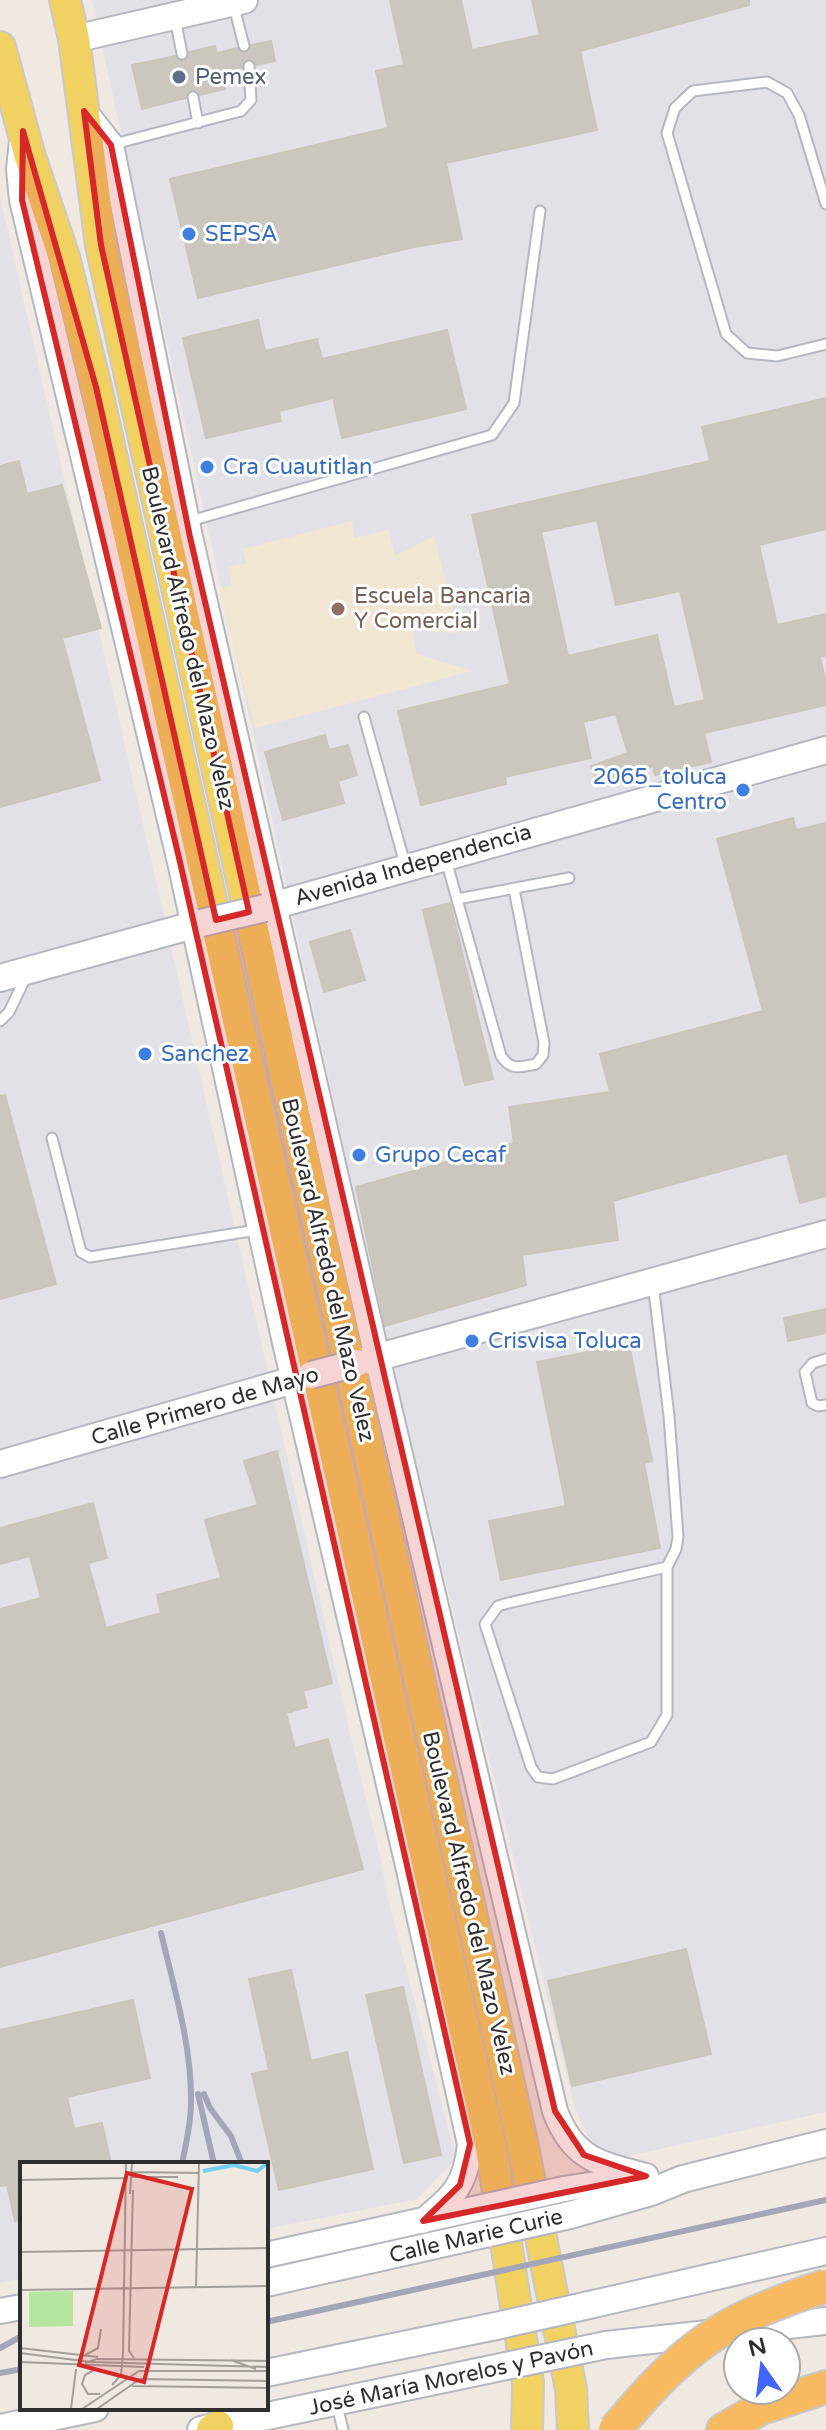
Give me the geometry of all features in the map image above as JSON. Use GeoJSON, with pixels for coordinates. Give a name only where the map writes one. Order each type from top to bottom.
{"type":"FeatureCollection","features":[{"type":"Feature","properties":{"kind":"highway"},"geometry":{"type":"LineString","coordinates":[[615,2430],[647,2391],[687,2354],[733,2323],[786,2299],[826,2286]]}},
{"type":"Feature","properties":{"kind":"highway"},"geometry":{"type":"LineString","coordinates":[[723,2430],[761,2408],[826,2387]]}},
{"type":"Feature","properties":{"kind":"main road","name":"Boulevard Alfredo del Mazo Velez"},"geometry":{"type":"LineString","coordinates":[[65,0],[74,39],[101,245],[522,2142],[571,2389],[573,2430]]}},
{"type":"Feature","properties":{"kind":"main road"},"geometry":{"type":"LineString","coordinates":[[74,39],[237,1]]}},
{"type":"Feature","properties":{"kind":"main road","name":"Boulevard Alfredo del Mazo Velez"},"geometry":{"type":"LineString","coordinates":[[1,58],[64,257],[96,387],[491,2148],[528,2383],[527,2430]]}},
{"type":"Feature","properties":{"kind":"main road","name":"Avenida Independencia"},"geometry":{"type":"LineString","coordinates":[[0,978],[826,750]]}},
{"type":"Feature","properties":{"kind":"main road","name":"Calle Primero de Mayo"},"geometry":{"type":"LineString","coordinates":[[0,1464],[826,1234]]}},
{"type":"Feature","properties":{"kind":"main road","name":"Calle Marie Curie"},"geometry":{"type":"LineString","coordinates":[[268,2283],[570,2215],[651,2192],[683,2179],[826,2143]]}},
{"type":"Feature","properties":{"kind":"main road","name":"José María Morelos y Pavón"},"geometry":{"type":"LineString","coordinates":[[268,2373],[496,2326],[826,2251]]}},
{"type":"Feature","properties":{"kind":"main road","name":"José María Morelos y Pavón"},"geometry":{"type":"LineString","coordinates":[[211,2429],[606,2345],[826,2321]]}},
{"type":"Feature","properties":{"kind":"main road"},"geometry":{"type":"LineString","coordinates":[[0,2428],[86,2410]]}},
{"type":"Feature","properties":{"kind":"street","name":"Boulevard Alfredo del Mazo Velez"},"geometry":{"type":"LineString","coordinates":[[84,111],[111,145],[187,522],[367,1360],[555,2111],[566,2135],[584,2155],[613,2168],[646,2176]]}},
{"type":"Feature","properties":{"kind":"street","name":"Boulevard Alfredo del Mazo Velez"},"geometry":{"type":"LineString","coordinates":[[23,131],[19,169],[22,200],[197,924],[286,1347],[303,1378]]}},
{"type":"Feature","properties":{"kind":"street"},"geometry":{"type":"LineString","coordinates":[[303,1378],[470,2144],[468,2163],[460,2185],[444,2205],[423,2221]]}},
{"type":"Feature","properties":{"kind":"street"},"geometry":{"type":"LineString","coordinates":[[268,2255],[564,2189],[646,2176],[683,2179]]}},
{"type":"Feature","properties":{"kind":"street"},"geometry":{"type":"LineString","coordinates":[[0,2311],[20,2307]]}},
{"type":"Feature","properties":{"kind":"lane"},"geometry":{"type":"LineString","coordinates":[[237,1],[244,46]]}},
{"type":"Feature","properties":{"kind":"lane"},"geometry":{"type":"LineString","coordinates":[[174,16],[182,54]]}},
{"type":"Feature","properties":{"kind":"lane"},"geometry":{"type":"LineString","coordinates":[[111,145],[241,111],[251,100],[249,66]]}},
{"type":"Feature","properties":{"kind":"lane"},"geometry":{"type":"LineString","coordinates":[[826,204],[799,115],[787,93],[767,82],[693,91],[675,108],[667,133],[726,334],[747,353],[777,356],[826,344]]}},
{"type":"Feature","properties":{"kind":"lane"},"geometry":{"type":"LineString","coordinates":[[193,97],[198,123]]}},
{"type":"Feature","properties":{"kind":"lane"},"geometry":{"type":"LineString","coordinates":[[187,522],[492,435],[514,403],[540,211]]}},
{"type":"Feature","properties":{"kind":"lane"},"geometry":{"type":"LineString","coordinates":[[364,717],[406,867]]}},
{"type":"Feature","properties":{"kind":"lane"},"geometry":{"type":"LineString","coordinates":[[445,856],[501,1056],[507,1065],[514,1068],[536,1064],[543,1055],[544,1043],[514,889]]}},
{"type":"Feature","properties":{"kind":"lane"},"geometry":{"type":"LineString","coordinates":[[457,899],[569,878]]}},
{"type":"Feature","properties":{"kind":"lane"},"geometry":{"type":"LineString","coordinates":[[0,1021],[9,1012],[29,970]]}},
{"type":"Feature","properties":{"kind":"lane"},"geometry":{"type":"LineString","coordinates":[[52,1138],[81,1252],[90,1257],[260,1230]]}},
{"type":"Feature","properties":{"kind":"lane"},"geometry":{"type":"LineString","coordinates":[[653,1280],[669,1416],[678,1537],[667,1567],[667,1715],[651,1742],[553,1779],[538,1777],[531,1767],[485,1624],[491,1613],[508,1603],[667,1567]]}},
{"type":"Feature","properties":{"kind":"lane"},"geometry":{"type":"LineString","coordinates":[[826,1359],[813,1363],[805,1372],[812,1403],[826,1405]]}},
{"type":"Feature","properties":{"kind":"lane"},"geometry":{"type":"LineString","coordinates":[[336,2402],[343,2430]]}},
{"type":"Feature","properties":{"kind":"highlighted area"},"geometry":{"type":"Polygon","coordinates":[[[84,111],[111,145],[190,537],[555,2111],[584,2155],[646,2176],[423,2221],[460,2185],[470,2144],[180,862],[22,200],[23,131],[96,387],[216,920],[249,912],[101,245],[84,111]]]}},
{"type":"Feature","properties":{"kind":"shaded area"},"geometry":{"type":"Polygon","coordinates":[[[92,0],[826,0],[826,2112],[624,2157],[591,2142],[575,2109],[382,1321],[92,0]]]}},
{"type":"Feature","properties":{"kind":"shaded area"},"geometry":{"type":"Polygon","coordinates":[[[0,197],[388,1900],[456,2159],[417,2199],[268,2229],[268,2162],[20,2162],[20,2278],[0,2283],[0,197]]]}},
{"type":"Feature","properties":{"kind":"shaded area","name":"Escuela Bancaria Y Comercial"},"geometry":{"type":"Polygon","coordinates":[[[352,521],[354,538],[388,530],[395,556],[434,536],[459,633],[412,630],[417,654],[473,671],[255,728],[219,588],[232,585],[228,567],[246,563],[243,549],[352,521]]]}},
{"type":"Feature","properties":{"kind":"building"},"geometry":{"type":"Polygon","coordinates":[[[390,0],[461,0],[472,50],[540,35],[532,0],[749,0],[749,5],[580,51],[597,130],[446,163],[462,239],[414,247],[198,298],[170,179],[388,128],[376,71],[404,65],[390,0]]]}},
{"type":"Feature","properties":{"kind":"building","name":"Pemex"},"geometry":{"type":"Polygon","coordinates":[[[271,41],[275,61],[256,65],[248,59],[243,62],[242,68],[221,73],[225,89],[200,95],[196,90],[191,90],[186,98],[142,109],[132,65],[175,56],[179,61],[184,61],[189,52],[215,46],[217,53],[237,48],[245,53],[250,51],[251,45],[271,41]]]}},
{"type":"Feature","properties":{"kind":"building"},"geometry":{"type":"Polygon","coordinates":[[[258,320],[265,351],[317,339],[322,359],[447,330],[466,409],[342,438],[333,398],[279,411],[281,421],[206,438],[183,338],[258,320]]]}},
{"type":"Feature","properties":{"kind":"building"},"geometry":{"type":"Polygon","coordinates":[[[826,398],[826,529],[759,545],[777,625],[826,614],[826,656],[820,657],[826,683],[826,705],[704,733],[711,762],[655,775],[653,766],[598,786],[591,766],[628,753],[616,714],[583,722],[591,758],[505,777],[506,784],[421,805],[398,711],[510,684],[472,515],[710,461],[702,427],[826,398]],[[597,520],[541,532],[568,656],[657,635],[674,707],[705,700],[680,591],[616,605],[597,520]]]}},
{"type":"Feature","properties":{"kind":"building"},"geometry":{"type":"Polygon","coordinates":[[[19,461],[27,494],[62,485],[101,628],[62,638],[100,780],[0,807],[0,466],[19,461]]]}},
{"type":"Feature","properties":{"kind":"building"},"geometry":{"type":"Polygon","coordinates":[[[325,735],[329,750],[348,745],[357,775],[338,781],[344,803],[283,820],[265,752],[325,735]]]}},
{"type":"Feature","properties":{"kind":"building"},"geometry":{"type":"Polygon","coordinates":[[[793,818],[796,830],[826,823],[826,1196],[800,1203],[787,1153],[613,1201],[618,1240],[522,1255],[526,1285],[385,1326],[356,1187],[514,1143],[509,1107],[610,1092],[600,1054],[763,1011],[717,839],[793,818]]]}},
{"type":"Feature","properties":{"kind":"building"},"geometry":{"type":"Polygon","coordinates":[[[450,903],[493,1079],[465,1085],[423,910],[450,903]]]}},
{"type":"Feature","properties":{"kind":"building"},"geometry":{"type":"Polygon","coordinates":[[[350,930],[365,980],[324,992],[310,942],[350,930]]]}},
{"type":"Feature","properties":{"kind":"building"},"geometry":{"type":"Polygon","coordinates":[[[5,1095],[56,1284],[0,1299],[0,1096],[5,1095]]]}},
{"type":"Feature","properties":{"kind":"building"},"geometry":{"type":"Polygon","coordinates":[[[826,1309],[826,1333],[788,1341],[784,1318],[826,1309]]]}},
{"type":"Feature","properties":{"kind":"building"},"geometry":{"type":"Polygon","coordinates":[[[629,1344],[652,1461],[644,1463],[660,1548],[501,1580],[489,1521],[566,1506],[537,1362],[629,1344]]]}},
{"type":"Feature","properties":{"kind":"building"},"geometry":{"type":"Polygon","coordinates":[[[277,1451],[332,1683],[303,1691],[307,1707],[286,1713],[295,1748],[328,1739],[363,1869],[0,1967],[0,1609],[41,1598],[30,1556],[0,1564],[0,1528],[93,1503],[107,1558],[88,1563],[106,1628],[161,1613],[157,1595],[221,1578],[205,1520],[258,1505],[244,1461],[277,1451]]]}},
{"type":"Feature","properties":{"kind":"building"},"geometry":{"type":"Polygon","coordinates":[[[686,1949],[711,2054],[572,2086],[548,1981],[686,1949]]]}},
{"type":"Feature","properties":{"kind":"building"},"geometry":{"type":"Polygon","coordinates":[[[291,1970],[311,2061],[347,2052],[373,2169],[279,2190],[252,2074],[269,2070],[249,1979],[291,1970]]]}},
{"type":"Feature","properties":{"kind":"building"},"geometry":{"type":"Polygon","coordinates":[[[403,1987],[441,2155],[404,2163],[366,1995],[403,1987]]]}},
{"type":"Feature","properties":{"kind":"building"},"geometry":{"type":"Polygon","coordinates":[[[133,2000],[150,2078],[67,2097],[74,2129],[102,2123],[111,2162],[20,2162],[20,2220],[15,2221],[7,2185],[0,2186],[0,2030],[133,2000]]]}},
{"type":"Feature","properties":{"kind":"railway"},"geometry":{"type":"LineString","coordinates":[[161,1933],[189,2060],[191,2103],[182,2162]]}},
{"type":"Feature","properties":{"kind":"railway"},"geometry":{"type":"LineString","coordinates":[[198,2094],[214,2162]]}},
{"type":"Feature","properties":{"kind":"railway"},"geometry":{"type":"LineString","coordinates":[[204,2094],[210,2108],[231,2136],[241,2162]]}},
{"type":"Feature","properties":{"kind":"railway"},"geometry":{"type":"LineString","coordinates":[[268,2322],[826,2200]]}},
{"type":"Feature","properties":{"kind":"railway"},"geometry":{"type":"LineString","coordinates":[[0,2348],[20,2337]]}},
{"type":"Feature","properties":{"kind":"railway"},"geometry":{"type":"LineString","coordinates":[[0,2373],[20,2369]]}},
{"type":"Feature","properties":{"kind":"place","name":"Pemex"},"geometry":{"type":"Point","coordinates":[179,77]}},
{"type":"Feature","properties":{"kind":"place","name":"SEPSA"},"geometry":{"type":"Point","coordinates":[189,234]}},
{"type":"Feature","properties":{"kind":"place","name":"Cra Cuautitlan"},"geometry":{"type":"Point","coordinates":[207,467]}},
{"type":"Feature","properties":{"kind":"place","name":"Escuela Bancaria Y Comercial"},"geometry":{"type":"Point","coordinates":[338,609]}},
{"type":"Feature","properties":{"kind":"place","name":"2065_toluca Centro"},"geometry":{"type":"Point","coordinates":[743,790]}},
{"type":"Feature","properties":{"kind":"place","name":"Sanchez"},"geometry":{"type":"Point","coordinates":[145,1054]}},
{"type":"Feature","properties":{"kind":"place","name":"Grupo Cecaf"},"geometry":{"type":"Point","coordinates":[359,1155]}},
{"type":"Feature","properties":{"kind":"place","name":"Crisvisa Toluca"},"geometry":{"type":"Point","coordinates":[472,1341]}}]}
